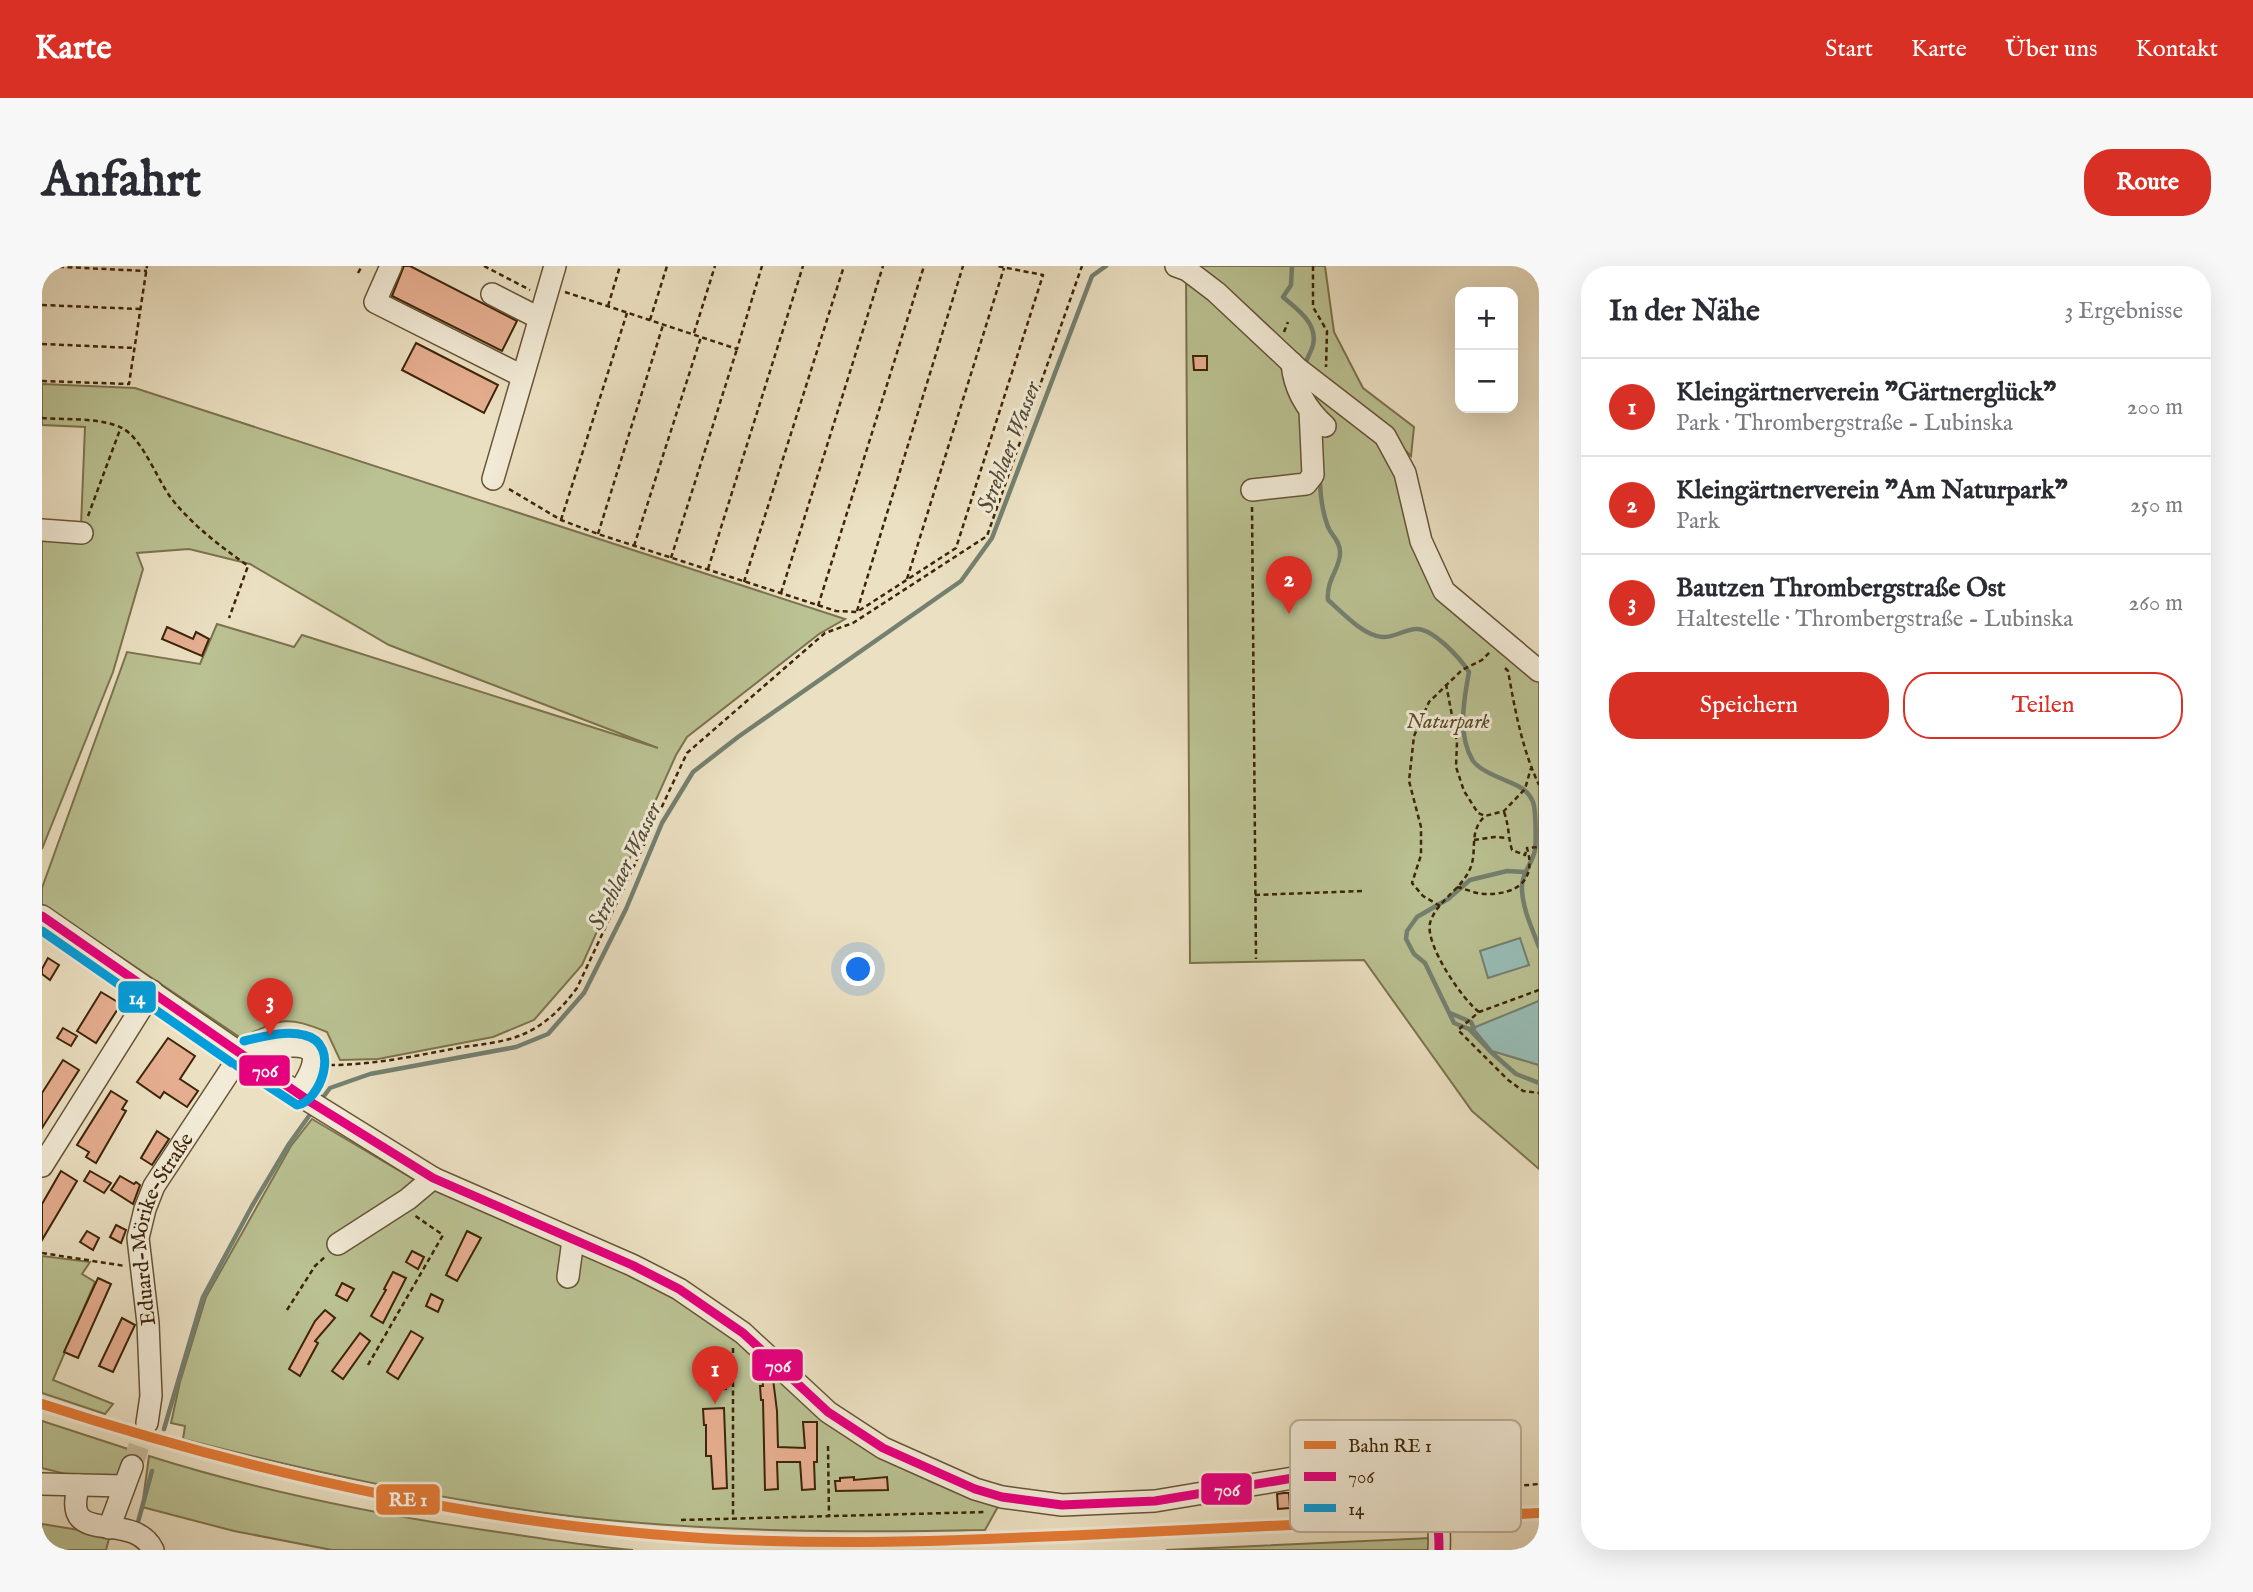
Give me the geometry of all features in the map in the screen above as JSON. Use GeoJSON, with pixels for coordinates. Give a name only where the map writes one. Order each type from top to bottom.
{"type":"FeatureCollection","features":[{"type":"Feature","properties":{"kind":"street"},"geometry":{"type":"LineString","coordinates":[[391,266],[375,302],[522,376]]}},
{"type":"Feature","properties":{"kind":"street"},"geometry":{"type":"LineString","coordinates":[[493,478],[555,266]]}},
{"type":"Feature","properties":{"kind":"street"},"geometry":{"type":"LineString","coordinates":[[1176,266],[1187,270],[1216,292],[1304,373],[1385,436],[1405,474],[1421,541],[1444,591],[1539,671]]}},
{"type":"Feature","properties":{"kind":"street"},"geometry":{"type":"LineString","coordinates":[[492,294],[544,301]]}},
{"type":"Feature","properties":{"kind":"street"},"geometry":{"type":"LineString","coordinates":[[1252,490],[1306,484],[1312,475],[1316,418],[1294,383],[1304,373]]}},
{"type":"Feature","properties":{"kind":"street"},"geometry":{"type":"LineString","coordinates":[[42,530],[82,533]]}},
{"type":"Feature","properties":{"kind":"street"},"geometry":{"type":"LineString","coordinates":[[42,916],[309,1101],[433,1178],[679,1289],[743,1332],[828,1412],[883,1448],[928,1469],[1002,1497],[1062,1505],[1155,1501],[1290,1480]]}},
{"type":"Feature","properties":{"kind":"street"},"geometry":{"type":"LineString","coordinates":[[42,1166],[152,991]]}},
{"type":"Feature","properties":{"kind":"street"},"geometry":{"type":"LineString","coordinates":[[241,1054],[294,1044],[308,1049],[312,1054],[313,1065],[309,1101]]}},
{"type":"Feature","properties":{"kind":"street","name":"Eduard-Mörike-Straße"},"geometry":{"type":"LineString","coordinates":[[147,1423],[152,1396],[148,1324],[138,1238],[145,1209],[154,1186],[241,1054]]}},
{"type":"Feature","properties":{"kind":"street"},"geometry":{"type":"LineString","coordinates":[[338,1244],[408,1199],[433,1178]]}},
{"type":"Feature","properties":{"kind":"street"},"geometry":{"type":"LineString","coordinates":[[568,1277],[573,1240]]}},
{"type":"Feature","properties":{"kind":"street"},"geometry":{"type":"LineString","coordinates":[[109,1528],[132,1466]]}},
{"type":"Feature","properties":{"kind":"street"},"geometry":{"type":"LineString","coordinates":[[42,1484],[124,1486]]}},
{"type":"Feature","properties":{"kind":"street"},"geometry":{"type":"LineString","coordinates":[[79,1485],[74,1501],[76,1516],[86,1525],[141,1537],[153,1550]]}},
{"type":"Feature","properties":{"kind":"street"},"geometry":{"type":"LineString","coordinates":[[1437,1532],[1439,1550]]}},
{"type":"Feature","properties":{"kind":"path"},"geometry":{"type":"LineString","coordinates":[[42,266],[146,271]]}},
{"type":"Feature","properties":{"kind":"path"},"geometry":{"type":"LineString","coordinates":[[42,381],[129,384],[147,266]]}},
{"type":"Feature","properties":{"kind":"path"},"geometry":{"type":"LineString","coordinates":[[358,273],[362,266]]}},
{"type":"Feature","properties":{"kind":"path"},"geometry":{"type":"LineString","coordinates":[[484,266],[544,301],[608,307],[737,349]]}},
{"type":"Feature","properties":{"kind":"path"},"geometry":{"type":"LineString","coordinates":[[608,307],[620,266]]}},
{"type":"Feature","properties":{"kind":"path"},"geometry":{"type":"LineString","coordinates":[[650,320],[667,266]]}},
{"type":"Feature","properties":{"kind":"path"},"geometry":{"type":"LineString","coordinates":[[694,334],[715,266]]}},
{"type":"Feature","properties":{"kind":"path"},"geometry":{"type":"LineString","coordinates":[[671,558],[762,266]]}},
{"type":"Feature","properties":{"kind":"path"},"geometry":{"type":"LineString","coordinates":[[708,569],[803,266]]}},
{"type":"Feature","properties":{"kind":"path"},"geometry":{"type":"LineString","coordinates":[[744,582],[844,266]]}},
{"type":"Feature","properties":{"kind":"path"},"geometry":{"type":"LineString","coordinates":[[781,593],[883,266]]}},
{"type":"Feature","properties":{"kind":"path"},"geometry":{"type":"LineString","coordinates":[[818,606],[924,266]]}},
{"type":"Feature","properties":{"kind":"path"},"geometry":{"type":"LineString","coordinates":[[857,612],[963,266]]}},
{"type":"Feature","properties":{"kind":"path"},"geometry":{"type":"LineString","coordinates":[[493,478],[561,520],[598,534],[818,606],[836,611],[857,612],[956,548],[1043,275],[997,266]]}},
{"type":"Feature","properties":{"kind":"path"},"geometry":{"type":"LineString","coordinates":[[313,1065],[356,1065],[511,1039],[538,1027],[560,1009],[577,988],[687,753],[825,633],[853,623],[988,536],[1082,266]]}},
{"type":"Feature","properties":{"kind":"path"},"geometry":{"type":"LineString","coordinates":[[1304,373],[1325,373],[1327,331],[1313,307],[1313,266]]}},
{"type":"Feature","properties":{"kind":"path"},"geometry":{"type":"LineString","coordinates":[[906,580],[1004,268]]}},
{"type":"Feature","properties":{"kind":"path"},"geometry":{"type":"LineString","coordinates":[[42,305],[141,309]]}},
{"type":"Feature","properties":{"kind":"path"},"geometry":{"type":"LineString","coordinates":[[561,520],[627,313]]}},
{"type":"Feature","properties":{"kind":"path"},"geometry":{"type":"LineString","coordinates":[[598,534],[663,324]]}},
{"type":"Feature","properties":{"kind":"path"},"geometry":{"type":"LineString","coordinates":[[634,546],[701,337]]}},
{"type":"Feature","properties":{"kind":"path"},"geometry":{"type":"LineString","coordinates":[[42,344],[135,348]]}},
{"type":"Feature","properties":{"kind":"path"},"geometry":{"type":"LineString","coordinates":[[42,418],[102,422],[121,427],[132,434],[171,498],[201,532],[247,566],[229,618]]}},
{"type":"Feature","properties":{"kind":"path"},"geometry":{"type":"LineString","coordinates":[[82,533],[121,427]]}},
{"type":"Feature","properties":{"kind":"path"},"geometry":{"type":"LineString","coordinates":[[1252,490],[1256,959]]}},
{"type":"Feature","properties":{"kind":"path"},"geometry":{"type":"LineString","coordinates":[[1443,902],[1436,903],[1423,896],[1412,883],[1420,855],[1421,836],[1409,781],[1414,736],[1429,702],[1462,670],[1482,660],[1492,650],[1493,635]]}},
{"type":"Feature","properties":{"kind":"path"},"geometry":{"type":"LineString","coordinates":[[1500,661],[1508,671],[1517,721],[1539,785]]}},
{"type":"Feature","properties":{"kind":"path"},"geometry":{"type":"LineString","coordinates":[[1446,684],[1457,742],[1456,767],[1464,791],[1478,813],[1485,816]]}},
{"type":"Feature","properties":{"kind":"path"},"geometry":{"type":"LineString","coordinates":[[1479,1012],[1445,969],[1430,935],[1430,923],[1443,902],[1470,870],[1476,824],[1485,816],[1504,811],[1525,789],[1531,768]]}},
{"type":"Feature","properties":{"kind":"path"},"geometry":{"type":"LineString","coordinates":[[1504,811],[1509,824],[1508,838],[1512,850],[1525,855],[1529,847]]}},
{"type":"Feature","properties":{"kind":"path"},"geometry":{"type":"LineString","coordinates":[[1474,840],[1508,838]]}},
{"type":"Feature","properties":{"kind":"path"},"geometry":{"type":"LineString","coordinates":[[1529,847],[1539,846]]}},
{"type":"Feature","properties":{"kind":"path"},"geometry":{"type":"LineString","coordinates":[[1457,887],[1482,894],[1507,892],[1525,879],[1532,863],[1529,847]]}},
{"type":"Feature","properties":{"kind":"path"},"geometry":{"type":"LineString","coordinates":[[1255,895],[1362,891]]}},
{"type":"Feature","properties":{"kind":"path"},"geometry":{"type":"LineString","coordinates":[[1539,990],[1479,1012],[1458,1030],[1507,1079],[1523,1091],[1539,1093]]}},
{"type":"Feature","properties":{"kind":"path"},"geometry":{"type":"LineString","coordinates":[[368,1365],[443,1235],[416,1217],[408,1207],[408,1199]]}},
{"type":"Feature","properties":{"kind":"path"},"geometry":{"type":"LineString","coordinates":[[287,1310],[315,1266],[338,1244]]}},
{"type":"Feature","properties":{"kind":"path"},"geometry":{"type":"LineString","coordinates":[[42,1253],[141,1269]]}},
{"type":"Feature","properties":{"kind":"path"},"geometry":{"type":"LineString","coordinates":[[733,1348],[733,1519]]}},
{"type":"Feature","properties":{"kind":"path"},"geometry":{"type":"LineString","coordinates":[[828,1446],[830,1517]]}},
{"type":"Feature","properties":{"kind":"path"},"geometry":{"type":"LineString","coordinates":[[1521,1486],[1539,1484]]}},
{"type":"Feature","properties":{"kind":"path"},"geometry":{"type":"LineString","coordinates":[[681,1520],[997,1512]]}},
{"type":"Feature","properties":{"kind":"green space"},"geometry":{"type":"Polygon","coordinates":[[[1187,266],[1325,266],[1334,332],[1363,388],[1414,427],[1411,456],[1388,433],[1187,266]]]}},
{"type":"Feature","properties":{"kind":"green space","name":"Naturpark"},"geometry":{"type":"Polygon","coordinates":[[[1186,272],[1382,437],[1400,475],[1414,545],[1539,677],[1539,1001],[1474,1029],[1492,1051],[1539,1065],[1539,1169],[1472,1111],[1364,960],[1190,963],[1186,272]]]}},
{"type":"Feature","properties":{"kind":"green space"},"geometry":{"type":"Polygon","coordinates":[[[42,384],[135,388],[845,619],[819,634],[687,737],[676,755],[582,965],[534,1020],[493,1037],[378,1059],[340,1060],[327,1032],[292,1021],[275,1023],[241,1038],[42,904],[42,888],[127,652],[200,664],[217,624],[294,647],[302,635],[658,748],[389,645],[250,564],[189,549],[137,553],[143,569],[113,672],[42,849],[42,524],[81,526],[85,427],[42,425],[42,384]]]}},
{"type":"Feature","properties":{"kind":"green space"},"geometry":{"type":"Polygon","coordinates":[[[312,1119],[422,1184],[696,1304],[864,1444],[932,1482],[1000,1503],[985,1530],[781,1530],[679,1526],[578,1517],[478,1503],[379,1484],[183,1439],[185,1426],[171,1423],[180,1382],[206,1297],[291,1146],[312,1119]]]}},
{"type":"Feature","properties":{"kind":"green space"},"geometry":{"type":"Polygon","coordinates":[[[42,1256],[90,1262],[82,1274],[95,1282],[53,1380],[113,1404],[105,1414],[42,1393],[42,1256]]]}},
{"type":"Feature","properties":{"kind":"green space"},"geometry":{"type":"Polygon","coordinates":[[[42,1421],[128,1449],[122,1471],[107,1479],[96,1479],[42,1468],[42,1421]]]}},
{"type":"Feature","properties":{"kind":"green space"},"geometry":{"type":"Polygon","coordinates":[[[149,1456],[238,1481],[374,1512],[557,1541],[633,1550],[332,1550],[234,1531],[142,1507],[149,1456]]]}},
{"type":"Feature","properties":{"kind":"green space"},"geometry":{"type":"Polygon","coordinates":[[[42,1524],[110,1535],[106,1550],[42,1550],[42,1524]]]}},
{"type":"Feature","properties":{"kind":"green space"},"geometry":{"type":"Polygon","coordinates":[[[1431,1538],[1430,1550],[1166,1550],[1431,1538]]]}},
{"type":"Feature","properties":{"kind":"water"},"geometry":{"type":"Polygon","coordinates":[[[1520,938],[1529,965],[1488,978],[1480,951],[1520,938]]]}},
{"type":"Feature","properties":{"kind":"water"},"geometry":{"type":"Polygon","coordinates":[[[1539,1001],[1539,1065],[1492,1051],[1473,1028],[1539,1001]]]}},
{"type":"Feature","properties":{"kind":"building"},"geometry":{"type":"Polygon","coordinates":[[[404,266],[410,266],[517,321],[502,351],[392,296],[404,266]]]}},
{"type":"Feature","properties":{"kind":"building"},"geometry":{"type":"Polygon","coordinates":[[[416,343],[498,385],[484,413],[402,370],[416,343]]]}},
{"type":"Feature","properties":{"kind":"building"},"geometry":{"type":"Polygon","coordinates":[[[1193,356],[1207,356],[1207,370],[1194,370],[1193,356]]]}},
{"type":"Feature","properties":{"kind":"building"},"geometry":{"type":"Polygon","coordinates":[[[167,627],[193,639],[196,632],[209,639],[202,656],[162,639],[167,627]]]}},
{"type":"Feature","properties":{"kind":"building"},"geometry":{"type":"Polygon","coordinates":[[[48,958],[59,965],[50,980],[42,974],[48,958]]]}},
{"type":"Feature","properties":{"kind":"building"},"geometry":{"type":"Polygon","coordinates":[[[101,992],[121,1004],[96,1043],[77,1031],[101,992]]]}},
{"type":"Feature","properties":{"kind":"building"},"geometry":{"type":"Polygon","coordinates":[[[63,1028],[77,1036],[71,1046],[57,1038],[63,1028]]]}},
{"type":"Feature","properties":{"kind":"building"},"geometry":{"type":"Polygon","coordinates":[[[168,1038],[195,1056],[180,1079],[198,1091],[187,1107],[164,1092],[160,1098],[137,1082],[168,1038]]]}},
{"type":"Feature","properties":{"kind":"building"},"geometry":{"type":"Polygon","coordinates":[[[63,1060],[79,1070],[42,1128],[42,1093],[63,1060]]]}},
{"type":"Feature","properties":{"kind":"building"},"geometry":{"type":"Polygon","coordinates":[[[111,1091],[127,1101],[122,1109],[126,1111],[96,1163],[86,1157],[89,1152],[77,1145],[111,1091]]]}},
{"type":"Feature","properties":{"kind":"building"},"geometry":{"type":"Polygon","coordinates":[[[157,1131],[169,1139],[152,1165],[141,1158],[157,1131]]]}},
{"type":"Feature","properties":{"kind":"building"},"geometry":{"type":"Polygon","coordinates":[[[61,1171],[77,1181],[42,1240],[42,1204],[61,1171]]]}},
{"type":"Feature","properties":{"kind":"building"},"geometry":{"type":"Polygon","coordinates":[[[90,1171],[111,1183],[104,1193],[84,1181],[90,1171]]]}},
{"type":"Feature","properties":{"kind":"building"},"geometry":{"type":"Polygon","coordinates":[[[120,1176],[140,1185],[133,1204],[111,1190],[120,1176]]]}},
{"type":"Feature","properties":{"kind":"building"},"geometry":{"type":"Polygon","coordinates":[[[116,1225],[126,1230],[121,1243],[110,1237],[116,1225]]]}},
{"type":"Feature","properties":{"kind":"building"},"geometry":{"type":"Polygon","coordinates":[[[87,1231],[99,1238],[93,1250],[80,1242],[87,1231]]]}},
{"type":"Feature","properties":{"kind":"building"},"geometry":{"type":"Polygon","coordinates":[[[467,1231],[481,1238],[457,1281],[446,1275],[467,1231]]]}},
{"type":"Feature","properties":{"kind":"building"},"geometry":{"type":"Polygon","coordinates":[[[412,1251],[424,1257],[418,1269],[406,1262],[412,1251]]]}},
{"type":"Feature","properties":{"kind":"building"},"geometry":{"type":"Polygon","coordinates":[[[393,1272],[406,1278],[383,1323],[371,1316],[393,1272]]]}},
{"type":"Feature","properties":{"kind":"building"},"geometry":{"type":"Polygon","coordinates":[[[98,1278],[111,1284],[78,1358],[64,1352],[98,1278]]]}},
{"type":"Feature","properties":{"kind":"building"},"geometry":{"type":"Polygon","coordinates":[[[342,1283],[354,1289],[347,1301],[336,1295],[342,1283]]]}},
{"type":"Feature","properties":{"kind":"building"},"geometry":{"type":"Polygon","coordinates":[[[431,1294],[443,1300],[438,1312],[426,1306],[431,1294]]]}},
{"type":"Feature","properties":{"kind":"building"},"geometry":{"type":"Polygon","coordinates":[[[325,1310],[335,1318],[315,1341],[318,1343],[300,1376],[289,1369],[315,1321],[325,1310]]]}},
{"type":"Feature","properties":{"kind":"building"},"geometry":{"type":"Polygon","coordinates":[[[122,1318],[135,1325],[113,1372],[99,1366],[122,1318]]]}},
{"type":"Feature","properties":{"kind":"building"},"geometry":{"type":"Polygon","coordinates":[[[411,1331],[423,1338],[398,1379],[387,1372],[411,1331]]]}},
{"type":"Feature","properties":{"kind":"building"},"geometry":{"type":"Polygon","coordinates":[[[360,1333],[370,1341],[343,1379],[332,1371],[360,1333]]]}},
{"type":"Feature","properties":{"kind":"building"},"geometry":{"type":"Polygon","coordinates":[[[762,1371],[773,1379],[778,1447],[805,1448],[803,1422],[817,1422],[815,1489],[802,1490],[800,1462],[777,1462],[778,1489],[765,1490],[763,1400],[760,1386],[763,1386],[762,1371]]]}},
{"type":"Feature","properties":{"kind":"building"},"geometry":{"type":"Polygon","coordinates":[[[725,1376],[726,1389],[712,1390],[712,1377],[725,1376]]]}},
{"type":"Feature","properties":{"kind":"building"},"geometry":{"type":"Polygon","coordinates":[[[724,1408],[727,1488],[713,1489],[711,1456],[706,1456],[703,1409],[724,1408]]]}},
{"type":"Feature","properties":{"kind":"building"},"geometry":{"type":"Polygon","coordinates":[[[854,1477],[854,1480],[887,1477],[888,1490],[836,1491],[835,1481],[854,1477]]]}},
{"type":"Feature","properties":{"kind":"building"},"geometry":{"type":"Polygon","coordinates":[[[1289,1493],[1290,1508],[1278,1509],[1277,1494],[1289,1493]]]}},
{"type":"Feature","properties":{"kind":"waterway","name":"Strehlaer Wasser"},"geometry":{"type":"LineString","coordinates":[[321,1100],[330,1088],[370,1074],[516,1047],[548,1034],[584,993],[626,909],[662,823],[693,772],[738,737],[961,581],[992,538],[1092,276],[1106,266]]}},
{"type":"Feature","properties":{"kind":"waterway"},"geometry":{"type":"LineString","coordinates":[[1292,266],[1291,285],[1283,297],[1305,317],[1314,337],[1304,367]]}},
{"type":"Feature","properties":{"kind":"waterway"},"geometry":{"type":"LineString","coordinates":[[1320,477],[1324,515],[1340,552],[1329,586],[1328,600],[1367,632],[1386,637],[1415,629],[1422,630],[1437,638],[1452,652],[1469,672],[1463,729],[1473,761],[1485,771],[1523,789],[1533,802],[1535,850],[1523,879],[1522,890],[1526,912],[1539,947]]}},
{"type":"Feature","properties":{"kind":"waterway"},"geometry":{"type":"LineString","coordinates":[[1524,872],[1507,871],[1470,880],[1448,899],[1417,917],[1407,931],[1406,939],[1414,954],[1425,963],[1454,1023],[1469,1029],[1516,1074],[1539,1083]]}},
{"type":"Feature","properties":{"kind":"waterway"},"geometry":{"type":"LineString","coordinates":[[1450,1013],[1471,1022],[1474,1028],[1470,1029]]}},
{"type":"Feature","properties":{"kind":"waterway","name":"Strehlaer Wasser"},"geometry":{"type":"LineString","coordinates":[[164,1429],[203,1297],[252,1206],[289,1144],[314,1109]]}},
{"type":"Feature","properties":{"kind":"waterway"},"geometry":{"type":"LineString","coordinates":[[138,1522],[152,1471]]}},
{"type":"Feature","properties":{"kind":"tunnel"},"geometry":{"type":"LineString","coordinates":[[132,1466],[147,1423]]}},
{"type":"Feature","properties":{"kind":"transit line","name":"706"},"geometry":{"type":"LineString","coordinates":[[42,916],[309,1101],[433,1178],[632,1265],[679,1289],[743,1333],[828,1412],[883,1448],[975,1489],[1002,1497],[1062,1505],[1155,1501],[1290,1478]]}},
{"type":"Feature","properties":{"kind":"transit line","name":"14"},"geometry":{"type":"LineString","coordinates":[[42,931],[232,1063]]}},
{"type":"Feature","properties":{"kind":"transit line","name":"14"},"geometry":{"type":"LineString","coordinates":[[236,1065],[297,1105],[313,1094],[323,1073],[325,1061],[322,1049],[316,1041],[304,1035],[281,1034],[244,1041]]}},
{"type":"Feature","properties":{"kind":"transit line"},"geometry":{"type":"LineString","coordinates":[[42,1404],[191,1449],[342,1486],[495,1515],[650,1534],[712,1539],[897,1542],[1290,1525]]}},
{"type":"Feature","properties":{"kind":"transit line"},"geometry":{"type":"LineString","coordinates":[[1521,1514],[1539,1513]]}},
{"type":"Feature","properties":{"kind":"transit line","name":"706"},"geometry":{"type":"LineString","coordinates":[[1438,1532],[1439,1550]]}},
{"type":"Feature","properties":{"kind":"place","name":"Kleingärtnerverein \"Am Naturpark\""},"geometry":{"type":"Point","coordinates":[1289,614]}},
{"type":"Feature","properties":{"kind":"place","name":"Bautzen Thrombergstraße Ost"},"geometry":{"type":"Point","coordinates":[270,1036]}},
{"type":"Feature","properties":{"kind":"place","name":"Kleingärtnerverein \"Gärtnerglück\""},"geometry":{"type":"Point","coordinates":[715,1404]}}]}
